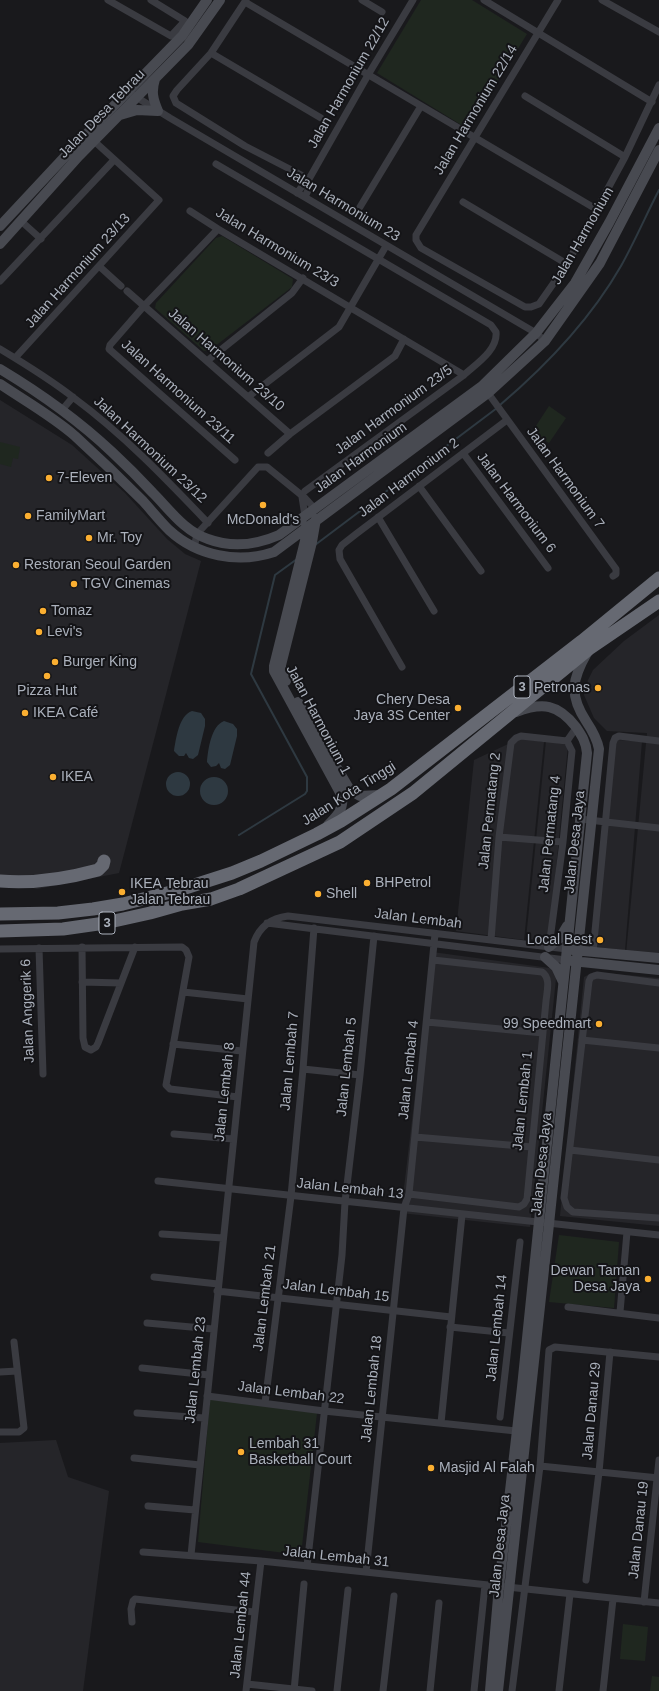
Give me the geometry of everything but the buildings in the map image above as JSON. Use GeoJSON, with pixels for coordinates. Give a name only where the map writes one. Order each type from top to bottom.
{"type":"FeatureCollection","features":[{"type":"Feature","properties":{"kind":"highway","name":"Jalan Kota Tinggi"},"geometry":{"type":"LineString","coordinates":[[0,914],[38,914],[93,909],[123,904],[179,890],[232,873],[317,834],[384,794],[460,736],[659,578]]}},
{"type":"Feature","properties":{"kind":"highway","name":"3"},"geometry":{"type":"LineString","coordinates":[[0,931],[62,929],[105,924],[182,904],[211,899],[239,890],[301,862],[340,842],[413,793],[589,649],[659,601]]}},
{"type":"Feature","properties":{"kind":"highway"},"geometry":{"type":"LineString","coordinates":[[0,881],[20,883],[45,882],[98,870],[103,865],[104,861]]}},
{"type":"Feature","properties":{"kind":"highway"},"geometry":{"type":"LineString","coordinates":[[0,908],[18,909],[38,914]]}},
{"type":"Feature","properties":{"kind":"main road","name":"Jalan Desa Tebrau"},"geometry":{"type":"LineString","coordinates":[[0,226],[72,149],[132,94],[182,36],[207,0]]}},
{"type":"Feature","properties":{"kind":"main road","name":"Jalan Desa Tebrau"},"geometry":{"type":"LineString","coordinates":[[0,244],[94,141],[120,115],[132,94],[155,79],[192,40],[220,0]]}},
{"type":"Feature","properties":{"kind":"main road"},"geometry":{"type":"LineString","coordinates":[[120,115],[137,110],[158,111],[152,95],[155,79]]}},
{"type":"Feature","properties":{"kind":"main road","name":"Jalan Harmonium"},"geometry":{"type":"LineString","coordinates":[[0,369],[82,425],[154,493],[182,524],[197,534],[208,539],[227,544],[254,543],[279,535],[482,386],[536,334],[575,283],[609,223],[659,128]]}},
{"type":"Feature","properties":{"kind":"main road","name":"Jalan Harmonium"},"geometry":{"type":"LineString","coordinates":[[0,384],[46,414],[74,435],[143,502],[169,530],[194,548],[214,555],[244,558],[256,557],[274,552],[488,393],[545,341],[600,263],[659,150]]}},
{"type":"Feature","properties":{"kind":"main road","name":"Jalan Harmonium 1"},"geometry":{"type":"LineString","coordinates":[[315,509],[316,522],[311,543],[300,561],[274,671],[342,796],[343,804],[340,812],[317,834]]}},
{"type":"Feature","properties":{"kind":"main road","name":"Jalan Harmonium 1"},"geometry":{"type":"LineString","coordinates":[[305,516],[307,528],[306,552],[281,670],[350,790],[363,797],[384,794]]}},
{"type":"Feature","properties":{"kind":"main road","name":"Jalan Desa Jaya"},"geometry":{"type":"LineString","coordinates":[[490,1691],[550,1224],[599,749],[593,732],[579,708],[574,686],[576,674],[589,649]]}},
{"type":"Feature","properties":{"kind":"main road","name":"Jalan Desa Jaya"},"geometry":{"type":"LineString","coordinates":[[498,1691],[516,1431],[522,1387],[587,753],[585,742],[576,728],[562,712],[549,706],[535,706],[507,715]]}},
{"type":"Feature","properties":{"kind":"main road"},"geometry":{"type":"LineString","coordinates":[[549,947],[560,938],[570,920]]}},
{"type":"Feature","properties":{"kind":"main road"},"geometry":{"type":"LineString","coordinates":[[580,931],[593,952]]}},
{"type":"Feature","properties":{"kind":"main road"},"geometry":{"type":"LineString","coordinates":[[567,949],[659,958]]}},
{"type":"Feature","properties":{"kind":"main road"},"geometry":{"type":"LineString","coordinates":[[545,957],[556,967],[563,984]]}},
{"type":"Feature","properties":{"kind":"main road"},"geometry":{"type":"LineString","coordinates":[[566,960],[659,970]]}},
{"type":"Feature","properties":{"kind":"main road"},"geometry":{"type":"LineString","coordinates":[[575,979],[585,969],[598,964]]}},
{"type":"Feature","properties":{"kind":"street"},"geometry":{"type":"LineString","coordinates":[[108,0],[171,36],[185,21],[151,0]]}},
{"type":"Feature","properties":{"kind":"street"},"geometry":{"type":"LineString","coordinates":[[362,0],[382,12]]}},
{"type":"Feature","properties":{"kind":"street","name":"Jalan Harmonium 22/12"},"geometry":{"type":"LineString","coordinates":[[297,193],[309,180],[412,0]]}},
{"type":"Feature","properties":{"kind":"street"},"geometry":{"type":"LineString","coordinates":[[484,0],[652,102]]}},
{"type":"Feature","properties":{"kind":"street","name":"Jalan Harmonium 22/14"},"geometry":{"type":"LineString","coordinates":[[558,0],[416,234],[416,240],[421,248],[525,307],[531,307],[539,304],[567,264]]}},
{"type":"Feature","properties":{"kind":"street"},"geometry":{"type":"LineString","coordinates":[[602,0],[659,32]]}},
{"type":"Feature","properties":{"kind":"street"},"geometry":{"type":"LineString","coordinates":[[309,180],[245,146],[176,103],[173,96],[211,54],[246,1],[368,75],[596,209]]}},
{"type":"Feature","properties":{"kind":"street"},"geometry":{"type":"LineString","coordinates":[[211,54],[321,118]]}},
{"type":"Feature","properties":{"kind":"street"},"geometry":{"type":"LineString","coordinates":[[463,202],[567,264],[625,157],[659,85]]}},
{"type":"Feature","properties":{"kind":"street","name":"Jalan Harmonium 23"},"geometry":{"type":"LineString","coordinates":[[132,94],[158,111],[536,334],[545,341]]}},
{"type":"Feature","properties":{"kind":"street"},"geometry":{"type":"LineString","coordinates":[[525,96],[625,157]]}},
{"type":"Feature","properties":{"kind":"street"},"geometry":{"type":"LineString","coordinates":[[360,207],[421,106]]}},
{"type":"Feature","properties":{"kind":"street"},"geometry":{"type":"LineString","coordinates":[[0,281],[114,160],[94,141]]}},
{"type":"Feature","properties":{"kind":"street","name":"Jalan Harmonium 23/13"},"geometry":{"type":"LineString","coordinates":[[15,358],[159,200],[114,160]]}},
{"type":"Feature","properties":{"kind":"street"},"geometry":{"type":"LineString","coordinates":[[216,164],[378,260]]}},
{"type":"Feature","properties":{"kind":"street","name":"Jalan Harmonium 22/12"},"geometry":{"type":"LineString","coordinates":[[305,197],[309,188],[309,180]]}},
{"type":"Feature","properties":{"kind":"street","name":"Jalan Harmonium 23/3"},"geometry":{"type":"LineString","coordinates":[[190,211],[464,375]]}},
{"type":"Feature","properties":{"kind":"street"},"geometry":{"type":"LineString","coordinates":[[21,221],[41,239]]}},
{"type":"Feature","properties":{"kind":"street"},"geometry":{"type":"LineString","coordinates":[[144,306],[218,229]]}},
{"type":"Feature","properties":{"kind":"street"},"geometry":{"type":"LineString","coordinates":[[248,397],[339,327],[386,246]]}},
{"type":"Feature","properties":{"kind":"street","name":"Jalan Harmonium 23/5"},"geometry":{"type":"LineString","coordinates":[[304,494],[464,375],[485,356],[494,345],[496,332],[491,325],[378,260]]}},
{"type":"Feature","properties":{"kind":"street","name":"Jalan Harmonium 23/10"},"geometry":{"type":"LineString","coordinates":[[99,266],[290,434]]}},
{"type":"Feature","properties":{"kind":"street"},"geometry":{"type":"LineString","coordinates":[[207,361],[292,293],[303,278]]}},
{"type":"Feature","properties":{"kind":"street","name":"Jalan Harmonium 23/11"},"geometry":{"type":"LineString","coordinates":[[144,306],[110,345],[109,349],[235,460]]}},
{"type":"Feature","properties":{"kind":"street"},"geometry":{"type":"LineString","coordinates":[[268,453],[290,434],[395,356],[404,339]]}},
{"type":"Feature","properties":{"kind":"street","name":"Jalan Harmonium 23/12"},"geometry":{"type":"LineString","coordinates":[[0,349],[74,397],[137,452],[171,484],[208,523]]}},
{"type":"Feature","properties":{"kind":"street","name":"Jalan Harmonium 7"},"geometry":{"type":"LineString","coordinates":[[488,393],[616,569],[616,574],[613,576]]}},
{"type":"Feature","properties":{"kind":"street","name":"Jalan Harmonium 23/12"},"geometry":{"type":"LineString","coordinates":[[62,410],[74,397]]}},
{"type":"Feature","properties":{"kind":"street","name":"Jalan Harmonium 2"},"geometry":{"type":"LineString","coordinates":[[402,667],[342,562],[338,553],[340,547],[507,420]]}},
{"type":"Feature","properties":{"kind":"street","name":"Jalan Harmonium 6"},"geometry":{"type":"LineString","coordinates":[[463,453],[548,568]]}},
{"type":"Feature","properties":{"kind":"street"},"geometry":{"type":"LineString","coordinates":[[194,548],[197,534],[255,469],[261,466],[267,467],[304,494],[315,509]]}},
{"type":"Feature","properties":{"kind":"street"},"geometry":{"type":"LineString","coordinates":[[419,486],[481,571]]}},
{"type":"Feature","properties":{"kind":"street"},"geometry":{"type":"LineString","coordinates":[[304,494],[305,516]]}},
{"type":"Feature","properties":{"kind":"street"},"geometry":{"type":"LineString","coordinates":[[378,517],[434,611]]}},
{"type":"Feature","properties":{"kind":"street"},"geometry":{"type":"LineString","coordinates":[[567,741],[576,728]]}},
{"type":"Feature","properties":{"kind":"street","name":"Jalan Permatang 2"},"geometry":{"type":"LineString","coordinates":[[491,940],[499,837],[507,765],[513,740],[521,736],[567,741]]}},
{"type":"Feature","properties":{"kind":"street"},"geometry":{"type":"LineString","coordinates":[[593,952],[613,743],[617,737],[659,741]]}},
{"type":"Feature","properties":{"kind":"street","name":"Jalan Permatang 4"},"geometry":{"type":"LineString","coordinates":[[549,947],[563,842],[572,751],[567,741]]}},
{"type":"Feature","properties":{"kind":"street"},"geometry":{"type":"LineString","coordinates":[[580,819],[659,828]]}},
{"type":"Feature","properties":{"kind":"street"},"geometry":{"type":"LineString","coordinates":[[499,837],[563,842]]}},
{"type":"Feature","properties":{"kind":"street","name":"Jalan Lembah"},"geometry":{"type":"LineString","coordinates":[[267,923],[272,920],[288,916],[567,949]]}},
{"type":"Feature","properties":{"kind":"street"},"geometry":{"type":"LineString","coordinates":[[183,992],[248,999],[254,942],[260,930],[267,923]]}},
{"type":"Feature","properties":{"kind":"street","name":"Jalan Lembah"},"geometry":{"type":"LineString","coordinates":[[267,923],[566,960]]}},
{"type":"Feature","properties":{"kind":"street","name":"Jalan Lembah 7"},"geometry":{"type":"LineString","coordinates":[[291,1196],[314,928]]}},
{"type":"Feature","properties":{"kind":"street","name":"Jalan Lembah 4"},"geometry":{"type":"LineString","coordinates":[[404,1208],[409,1194],[435,934]]}},
{"type":"Feature","properties":{"kind":"street","name":"Jalan Lembah 5"},"geometry":{"type":"LineString","coordinates":[[345,1202],[374,936]]}},
{"type":"Feature","properties":{"kind":"street"},"geometry":{"type":"LineString","coordinates":[[0,949],[180,946],[184,948],[188,957],[166,1087],[170,1089],[238,1097]]}},
{"type":"Feature","properties":{"kind":"street"},"geometry":{"type":"LineString","coordinates":[[82,947],[83,1038],[85,1047],[91,1050],[94,1049],[98,1043],[135,947]]}},
{"type":"Feature","properties":{"kind":"street","name":"Jalan Anggerik 6"},"geometry":{"type":"LineString","coordinates":[[39,948],[43,1074]]}},
{"type":"Feature","properties":{"kind":"street","name":"Jalan Lembah 1"},"geometry":{"type":"LineString","coordinates":[[409,1194],[519,1207],[524,1204],[527,1199],[548,982],[544,974],[433,960]]}},
{"type":"Feature","properties":{"kind":"street"},"geometry":{"type":"LineString","coordinates":[[659,983],[599,975],[591,978],[588,984],[564,1198],[568,1209],[573,1212],[659,1218]]}},
{"type":"Feature","properties":{"kind":"street"},"geometry":{"type":"LineString","coordinates":[[82,982],[122,983]]}},
{"type":"Feature","properties":{"kind":"street","name":"Jalan Lembah 8"},"geometry":{"type":"LineString","coordinates":[[228,1189],[248,999]]}},
{"type":"Feature","properties":{"kind":"street"},"geometry":{"type":"LineString","coordinates":[[427,1022],[543,1032]]}},
{"type":"Feature","properties":{"kind":"street"},"geometry":{"type":"LineString","coordinates":[[582,1040],[659,1048]]}},
{"type":"Feature","properties":{"kind":"street"},"geometry":{"type":"LineString","coordinates":[[173,1044],[242,1051]]}},
{"type":"Feature","properties":{"kind":"street"},"geometry":{"type":"LineString","coordinates":[[303,1069],[360,1075]]}},
{"type":"Feature","properties":{"kind":"street"},"geometry":{"type":"LineString","coordinates":[[174,1134],[233,1139]]}},
{"type":"Feature","properties":{"kind":"street"},"geometry":{"type":"LineString","coordinates":[[415,1137],[532,1147]]}},
{"type":"Feature","properties":{"kind":"street"},"geometry":{"type":"LineString","coordinates":[[570,1150],[659,1160]]}},
{"type":"Feature","properties":{"kind":"street","name":"Jalan Lembah 13"},"geometry":{"type":"LineString","coordinates":[[158,1181],[462,1215],[659,1235]]}},
{"type":"Feature","properties":{"kind":"street","name":"Jalan Lembah 23"},"geometry":{"type":"LineString","coordinates":[[191,1555],[228,1189]]}},
{"type":"Feature","properties":{"kind":"street","name":"Jalan Lembah 21"},"geometry":{"type":"LineString","coordinates":[[265,1403],[291,1196]]}},
{"type":"Feature","properties":{"kind":"street"},"geometry":{"type":"LineString","coordinates":[[307,1566],[342,1255],[345,1202]]}},
{"type":"Feature","properties":{"kind":"street","name":"Jalan Lembah 18"},"geometry":{"type":"LineString","coordinates":[[366,1572],[404,1208]]}},
{"type":"Feature","properties":{"kind":"street"},"geometry":{"type":"LineString","coordinates":[[441,1423],[462,1215]]}},
{"type":"Feature","properties":{"kind":"street"},"geometry":{"type":"LineString","coordinates":[[620,1312],[627,1232]]}},
{"type":"Feature","properties":{"kind":"street"},"geometry":{"type":"LineString","coordinates":[[162,1234],[223,1238]]}},
{"type":"Feature","properties":{"kind":"street","name":"Jalan Lembah 14"},"geometry":{"type":"LineString","coordinates":[[500,1417],[520,1242]]}},
{"type":"Feature","properties":{"kind":"street","name":"Jalan Lembah 15"},"geometry":{"type":"LineString","coordinates":[[154,1277],[278,1298],[451,1317]]}},
{"type":"Feature","properties":{"kind":"street"},"geometry":{"type":"LineString","coordinates":[[568,1307],[620,1312],[659,1318]]}},
{"type":"Feature","properties":{"kind":"street"},"geometry":{"type":"LineString","coordinates":[[147,1323],[213,1329]]}},
{"type":"Feature","properties":{"kind":"street"},"geometry":{"type":"LineString","coordinates":[[450,1327],[510,1333]]}},
{"type":"Feature","properties":{"kind":"street"},"geometry":{"type":"LineString","coordinates":[[0,1432],[19,1432],[24,1428],[14,1342]]}},
{"type":"Feature","properties":{"kind":"street"},"geometry":{"type":"LineString","coordinates":[[512,1691],[526,1589],[540,1466],[548,1354],[550,1348],[555,1347],[659,1357]]}},
{"type":"Feature","properties":{"kind":"street","name":"Jalan Danau 29"},"geometry":{"type":"LineString","coordinates":[[586,1580],[599,1472],[610,1352]]}},
{"type":"Feature","properties":{"kind":"street"},"geometry":{"type":"LineString","coordinates":[[142,1368],[209,1375]]}},
{"type":"Feature","properties":{"kind":"street"},"geometry":{"type":"LineString","coordinates":[[0,1372],[17,1371]]}},
{"type":"Feature","properties":{"kind":"street","name":"Jalan Lembah 22"},"geometry":{"type":"LineString","coordinates":[[207,1396],[324,1411],[516,1431]]}},
{"type":"Feature","properties":{"kind":"street"},"geometry":{"type":"LineString","coordinates":[[137,1413],[204,1418]]}},
{"type":"Feature","properties":{"kind":"street"},"geometry":{"type":"LineString","coordinates":[[134,1458],[200,1465]]}},
{"type":"Feature","properties":{"kind":"street","name":"Jalan Danau 19"},"geometry":{"type":"LineString","coordinates":[[644,1602],[659,1460]]}},
{"type":"Feature","properties":{"kind":"street"},"geometry":{"type":"LineString","coordinates":[[540,1466],[658,1478]]}},
{"type":"Feature","properties":{"kind":"street"},"geometry":{"type":"LineString","coordinates":[[148,1506],[195,1510]]}},
{"type":"Feature","properties":{"kind":"street","name":"Jalan Lembah 31"},"geometry":{"type":"LineString","coordinates":[[143,1552],[307,1566],[415,1579],[659,1603]]}},
{"type":"Feature","properties":{"kind":"street","name":"Jalan Lembah 44"},"geometry":{"type":"LineString","coordinates":[[247,1688],[254,1612],[261,1562]]}},
{"type":"Feature","properties":{"kind":"street"},"geometry":{"type":"LineString","coordinates":[[294,1690],[304,1584]]}},
{"type":"Feature","properties":{"kind":"street"},"geometry":{"type":"LineString","coordinates":[[474,1691],[485,1585]]}},
{"type":"Feature","properties":{"kind":"street"},"geometry":{"type":"LineString","coordinates":[[337,1691],[348,1590]]}},
{"type":"Feature","properties":{"kind":"street"},"geometry":{"type":"LineString","coordinates":[[559,1691],[570,1594]]}},
{"type":"Feature","properties":{"kind":"street"},"geometry":{"type":"LineString","coordinates":[[383,1691],[394,1596]]}},
{"type":"Feature","properties":{"kind":"street"},"geometry":{"type":"LineString","coordinates":[[132,1622],[132,1603],[134,1599],[137,1598],[254,1612]]}},
{"type":"Feature","properties":{"kind":"street"},"geometry":{"type":"LineString","coordinates":[[604,1691],[613,1598]]}},
{"type":"Feature","properties":{"kind":"street"},"geometry":{"type":"LineString","coordinates":[[430,1691],[439,1603]]}},
{"type":"Feature","properties":{"kind":"street"},"geometry":{"type":"LineString","coordinates":[[247,1688],[312,1691]]}},
{"type":"Feature","properties":{"kind":"shaded area"},"geometry":{"type":"Polygon","coordinates":[[[421,0],[472,0],[527,34],[468,129],[377,73],[421,0]]]}},
{"type":"Feature","properties":{"kind":"shaded area"},"geometry":{"type":"Polygon","coordinates":[[[222,236],[293,279],[292,287],[210,350],[204,351],[155,308],[156,303],[216,238],[222,236]]]}},
{"type":"Feature","properties":{"kind":"shaded area"},"geometry":{"type":"Polygon","coordinates":[[[0,400],[72,445],[125,493],[167,539],[185,554],[201,561],[119,873],[37,889],[0,879],[0,400]]]}},
{"type":"Feature","properties":{"kind":"shaded area"},"geometry":{"type":"Polygon","coordinates":[[[549,406],[566,418],[549,443],[532,432],[549,406]]]}},
{"type":"Feature","properties":{"kind":"shaded area"},"geometry":{"type":"Polygon","coordinates":[[[0,442],[20,447],[18,459],[13,458],[11,467],[0,464],[0,442]]]}},
{"type":"Feature","properties":{"kind":"shaded area"},"geometry":{"type":"Polygon","coordinates":[[[659,615],[659,957],[626,954],[647,733],[607,731],[594,718],[584,695],[588,680],[593,670],[624,641],[659,615]]]}},
{"type":"Feature","properties":{"kind":"shaded area"},"geometry":{"type":"Polygon","coordinates":[[[192,711],[201,713],[205,719],[205,726],[198,755],[193,759],[189,758],[186,753],[184,756],[179,756],[174,751],[181,722],[188,713],[192,711]]]}},
{"type":"Feature","properties":{"kind":"shaded area"},"geometry":{"type":"Polygon","coordinates":[[[224,721],[233,724],[237,729],[237,736],[230,765],[225,769],[221,768],[219,763],[216,766],[211,767],[207,762],[209,745],[213,733],[224,721]]]}},
{"type":"Feature","properties":{"kind":"shaded area"},"geometry":{"type":"Polygon","coordinates":[[[521,738],[544,742],[524,940],[456,931],[474,760],[521,738]]]}},
{"type":"Feature","properties":{"kind":"shaded area"},"geometry":{"type":"Polygon","coordinates":[[[616,740],[642,741],[625,950],[596,947],[616,740]]]}},
{"type":"Feature","properties":{"kind":"shaded area"},"geometry":{"type":"Polygon","coordinates":[[[546,741],[568,745],[549,941],[526,939],[546,741]]]}},
{"type":"Feature","properties":{"kind":"shaded area"},"geometry":{"type":"Polygon","coordinates":[[[178,772],[187,775],[190,784],[187,793],[178,796],[169,793],[166,784],[169,775],[178,772]]]}},
{"type":"Feature","properties":{"kind":"shaded area"},"geometry":{"type":"Polygon","coordinates":[[[214,777],[224,781],[228,791],[224,801],[214,805],[204,801],[200,791],[204,781],[214,777]]]}},
{"type":"Feature","properties":{"kind":"shaded area"},"geometry":{"type":"Polygon","coordinates":[[[432,952],[557,969],[530,1227],[401,1213],[432,952]]]}},
{"type":"Feature","properties":{"kind":"shaded area"},"geometry":{"type":"Polygon","coordinates":[[[594,972],[659,978],[659,1226],[560,1216],[584,977],[594,972]]]}},
{"type":"Feature","properties":{"kind":"shaded area"},"geometry":{"type":"Polygon","coordinates":[[[559,1235],[619,1242],[614,1308],[549,1302],[559,1235]]]}},
{"type":"Feature","properties":{"kind":"shaded area"},"geometry":{"type":"Polygon","coordinates":[[[210,1399],[317,1413],[301,1555],[198,1542],[210,1399]]]}},
{"type":"Feature","properties":{"kind":"shaded area"},"geometry":{"type":"Polygon","coordinates":[[[56,1440],[68,1477],[109,1491],[83,1691],[0,1691],[0,1443],[56,1440]]]}},
{"type":"Feature","properties":{"kind":"shaded area"},"geometry":{"type":"Polygon","coordinates":[[[623,1624],[648,1627],[645,1661],[620,1659],[623,1624]]]}},
{"type":"Feature","properties":{"kind":"shaded area"},"geometry":{"type":"Polygon","coordinates":[[[652,1676],[659,1677],[659,1691],[650,1691],[652,1676]]]}},
{"type":"Feature","properties":{"kind":"waterway"},"geometry":{"type":"LineString","coordinates":[[500,405],[551,358],[596,305],[621,266],[659,190]]}},
{"type":"Feature","properties":{"kind":"waterway"},"geometry":{"type":"LineString","coordinates":[[315,545],[497,408]]}},
{"type":"Feature","properties":{"kind":"waterway"},"geometry":{"type":"LineString","coordinates":[[239,835],[305,794],[307,791],[307,777],[251,674],[275,575],[297,559]]}},
{"type":"Feature","properties":{"kind":"place","name":"7-Eleven"},"geometry":{"type":"Point","coordinates":[49,478]}},
{"type":"Feature","properties":{"kind":"place","name":"McDonald's"},"geometry":{"type":"Point","coordinates":[263,505]}},
{"type":"Feature","properties":{"kind":"place","name":"FamilyMart"},"geometry":{"type":"Point","coordinates":[28,516]}},
{"type":"Feature","properties":{"kind":"place","name":"Mr. Toy"},"geometry":{"type":"Point","coordinates":[89,538]}},
{"type":"Feature","properties":{"kind":"place","name":"Restoran Seoul Garden"},"geometry":{"type":"Point","coordinates":[16,565]}},
{"type":"Feature","properties":{"kind":"place","name":"TGV Cinemas"},"geometry":{"type":"Point","coordinates":[74,584]}},
{"type":"Feature","properties":{"kind":"place","name":"Tomaz"},"geometry":{"type":"Point","coordinates":[43,611]}},
{"type":"Feature","properties":{"kind":"place","name":"Levi's"},"geometry":{"type":"Point","coordinates":[39,632]}},
{"type":"Feature","properties":{"kind":"place","name":"Burger King"},"geometry":{"type":"Point","coordinates":[55,662]}},
{"type":"Feature","properties":{"kind":"place","name":"Pizza Hut"},"geometry":{"type":"Point","coordinates":[47,676]}},
{"type":"Feature","properties":{"kind":"place","name":"Petronas"},"geometry":{"type":"Point","coordinates":[598,688]}},
{"type":"Feature","properties":{"kind":"place","name":"Chery Desa Jaya 3S Center"},"geometry":{"type":"Point","coordinates":[458,708]}},
{"type":"Feature","properties":{"kind":"place","name":"IKEA Café"},"geometry":{"type":"Point","coordinates":[25,713]}},
{"type":"Feature","properties":{"kind":"place","name":"IKEA"},"geometry":{"type":"Point","coordinates":[53,777]}},
{"type":"Feature","properties":{"kind":"place","name":"BHPetrol"},"geometry":{"type":"Point","coordinates":[367,883]}},
{"type":"Feature","properties":{"kind":"place","name":"IKEA Tebrau Jalan Tebrau"},"geometry":{"type":"Point","coordinates":[122,892]}},
{"type":"Feature","properties":{"kind":"place","name":"Shell"},"geometry":{"type":"Point","coordinates":[318,894]}},
{"type":"Feature","properties":{"kind":"place","name":"Local Best"},"geometry":{"type":"Point","coordinates":[600,940]}},
{"type":"Feature","properties":{"kind":"place","name":"99 Speedmart"},"geometry":{"type":"Point","coordinates":[599,1024]}},
{"type":"Feature","properties":{"kind":"place","name":"Dewan Taman Desa Jaya"},"geometry":{"type":"Point","coordinates":[648,1279]}},
{"type":"Feature","properties":{"kind":"place","name":"Lembah 31 Basketball Court"},"geometry":{"type":"Point","coordinates":[241,1452]}},
{"type":"Feature","properties":{"kind":"place","name":"Masjid Al Falah"},"geometry":{"type":"Point","coordinates":[431,1468]}}]}
